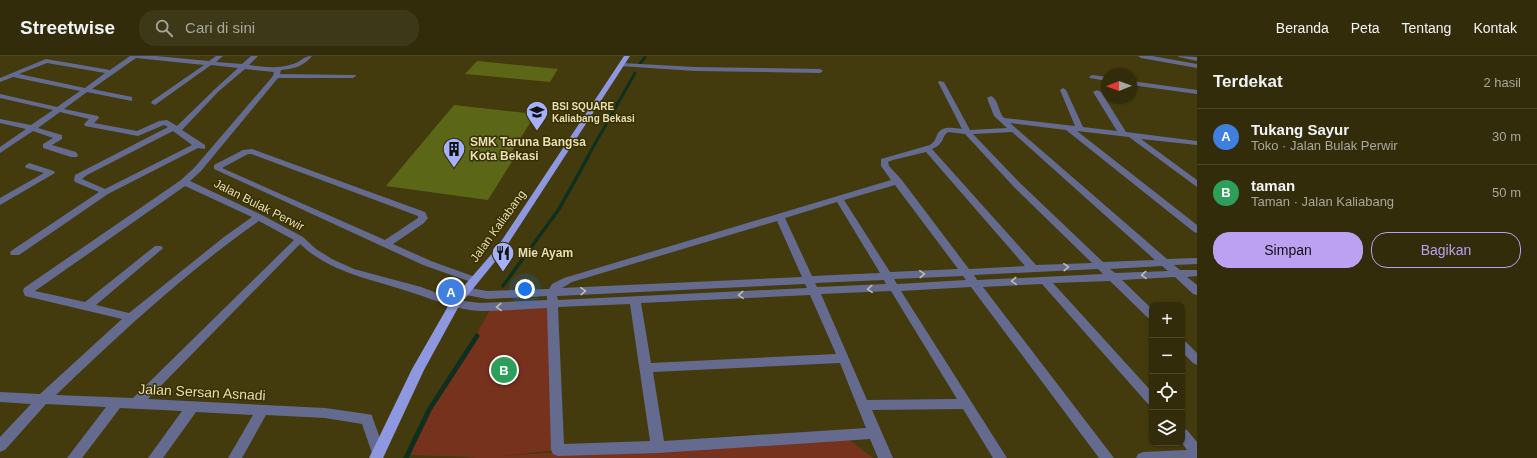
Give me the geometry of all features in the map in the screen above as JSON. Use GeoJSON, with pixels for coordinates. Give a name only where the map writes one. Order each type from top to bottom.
{"type":"FeatureCollection","features":[{"type":"Feature","properties":{"kind":"main road","name":"Jalan Kaliabang"},"geometry":{"type":"LineString","coordinates":[[377,455],[418,369],[455,304],[499,251],[626,62]]}},
{"type":"Feature","properties":{"kind":"street"},"geometry":{"type":"LineString","coordinates":[[0,151],[134,56]]}},
{"type":"Feature","properties":{"kind":"street"},"geometry":{"type":"LineString","coordinates":[[138,56],[242,66],[276,73],[353,76]]}},
{"type":"Feature","properties":{"kind":"street"},"geometry":{"type":"LineString","coordinates":[[155,103],[220,56]]}},
{"type":"Feature","properties":{"kind":"street"},"geometry":{"type":"LineString","coordinates":[[105,192],[78,180],[78,177],[176,129],[242,66],[255,56]]}},
{"type":"Feature","properties":{"kind":"street"},"geometry":{"type":"LineString","coordinates":[[131,317],[29,293],[28,291],[184,182],[211,152],[276,73],[304,62],[309,56]]}},
{"type":"Feature","properties":{"kind":"street"},"geometry":{"type":"LineString","coordinates":[[1142,56],[1197,66]]}},
{"type":"Feature","properties":{"kind":"street"},"geometry":{"type":"LineString","coordinates":[[1181,56],[1197,59]]}},
{"type":"Feature","properties":{"kind":"street"},"geometry":{"type":"LineString","coordinates":[[0,80],[46,61],[110,72]]}},
{"type":"Feature","properties":{"kind":"street"},"geometry":{"type":"LineString","coordinates":[[626,62],[649,66],[695,69],[820,71]]}},
{"type":"Feature","properties":{"kind":"street"},"geometry":{"type":"LineString","coordinates":[[12,75],[129,99]]}},
{"type":"Feature","properties":{"kind":"street"},"geometry":{"type":"LineString","coordinates":[[1092,77],[1101,78]]}},
{"type":"Feature","properties":{"kind":"street"},"geometry":{"type":"LineString","coordinates":[[941,82],[966,132],[1017,185],[1102,265],[1149,312]]}},
{"type":"Feature","properties":{"kind":"street"},"geometry":{"type":"LineString","coordinates":[[1137,84],[1197,92]]}},
{"type":"Feature","properties":{"kind":"street"},"geometry":{"type":"LineString","coordinates":[[1063,90],[1080,129]]}},
{"type":"Feature","properties":{"kind":"street"},"geometry":{"type":"LineString","coordinates":[[1097,92],[1126,134],[1197,184]]}},
{"type":"Feature","properties":{"kind":"street"},"geometry":{"type":"LineString","coordinates":[[0,96],[95,118],[88,124],[137,134],[165,122],[198,145],[211,152]]}},
{"type":"Feature","properties":{"kind":"street"},"geometry":{"type":"LineString","coordinates":[[991,98],[998,116],[1002,120],[1197,291]]}},
{"type":"Feature","properties":{"kind":"street"},"geometry":{"type":"LineString","coordinates":[[1002,120],[1197,142]]}},
{"type":"Feature","properties":{"kind":"street"},"geometry":{"type":"LineString","coordinates":[[0,121],[32,128],[59,137],[46,146],[74,155]]}},
{"type":"Feature","properties":{"kind":"street"},"geometry":{"type":"LineString","coordinates":[[1067,127],[1197,230]]}},
{"type":"Feature","properties":{"kind":"street"},"geometry":{"type":"LineString","coordinates":[[1014,130],[966,132],[947,130],[941,134],[941,139],[938,143],[927,148],[884,161],[885,166],[898,181],[1107,458]]}},
{"type":"Feature","properties":{"kind":"street"},"geometry":{"type":"LineString","coordinates":[[15,253],[105,192],[198,145]]}},
{"type":"Feature","properties":{"kind":"street"},"geometry":{"type":"LineString","coordinates":[[927,148],[1033,269]]}},
{"type":"Feature","properties":{"kind":"street"},"geometry":{"type":"LineString","coordinates":[[386,244],[420,221],[423,218],[422,214],[252,151],[246,152],[217,167],[225,172],[439,268],[474,280]]}},
{"type":"Feature","properties":{"kind":"street"},"geometry":{"type":"LineString","coordinates":[[0,202],[51,173],[29,166]]}},
{"type":"Feature","properties":{"kind":"street"},"geometry":{"type":"LineString","coordinates":[[875,433],[658,448],[558,450],[552,298],[556,287],[568,280],[780,218],[898,181]]}},
{"type":"Feature","properties":{"kind":"street","name":"Jalan Bulak Perwir"},"geometry":{"type":"LineString","coordinates":[[184,182],[259,217],[300,239],[313,251],[328,261],[350,271],[417,290],[455,304],[480,307],[517,306],[552,298]]}},
{"type":"Feature","properties":{"kind":"street"},"geometry":{"type":"LineString","coordinates":[[839,199],[1000,458]]}},
{"type":"Feature","properties":{"kind":"street"},"geometry":{"type":"LineString","coordinates":[[0,446],[44,399],[131,317],[226,239],[259,217]]}},
{"type":"Feature","properties":{"kind":"street"},"geometry":{"type":"LineString","coordinates":[[780,218],[814,291],[886,458]]}},
{"type":"Feature","properties":{"kind":"street"},"geometry":{"type":"LineString","coordinates":[[135,404],[300,239]]}},
{"type":"Feature","properties":{"kind":"street"},"geometry":{"type":"LineString","coordinates":[[86,307],[158,248]]}},
{"type":"Feature","properties":{"kind":"street"},"geometry":{"type":"LineString","coordinates":[[552,298],[809,280],[1197,261]]}},
{"type":"Feature","properties":{"kind":"street"},"geometry":{"type":"LineString","coordinates":[[465,291],[487,295],[519,294],[552,298],[635,300],[1197,273]]}},
{"type":"Feature","properties":{"kind":"street"},"geometry":{"type":"LineString","coordinates":[[1044,280],[1149,397]]}},
{"type":"Feature","properties":{"kind":"street"},"geometry":{"type":"LineString","coordinates":[[635,300],[658,448]]}},
{"type":"Feature","properties":{"kind":"street"},"geometry":{"type":"LineString","coordinates":[[1185,348],[1197,360]]}},
{"type":"Feature","properties":{"kind":"street"},"geometry":{"type":"LineString","coordinates":[[646,368],[842,358]]}},
{"type":"Feature","properties":{"kind":"street","name":"Jalan Sersan Asnadi"},"geometry":{"type":"LineString","coordinates":[[0,397],[325,413],[367,419],[377,455]]}},
{"type":"Feature","properties":{"kind":"street"},"geometry":{"type":"LineString","coordinates":[[74,458],[118,403]]}},
{"type":"Feature","properties":{"kind":"street"},"geometry":{"type":"LineString","coordinates":[[864,405],[966,404]]}},
{"type":"Feature","properties":{"kind":"street"},"geometry":{"type":"LineString","coordinates":[[155,458],[193,406]]}},
{"type":"Feature","properties":{"kind":"street"},"geometry":{"type":"LineString","coordinates":[[235,458],[262,410]]}},
{"type":"Feature","properties":{"kind":"street"},"geometry":{"type":"LineString","coordinates":[[1185,437],[1197,451]]}},
{"type":"Feature","properties":{"kind":"street"},"geometry":{"type":"LineString","coordinates":[[1143,458],[1197,455]]}},
{"type":"Feature","properties":{"kind":"shaded area"},"geometry":{"type":"Polygon","coordinates":[[[552,304],[558,450],[501,456],[843,435],[873,458],[466,458],[476,457],[407,455],[425,417],[470,345],[491,308],[552,304]]]}},
{"type":"Feature","properties":{"kind":"building"},"geometry":{"type":"Polygon","coordinates":[[[477,61],[558,69],[550,82],[465,74],[477,61]]]}},
{"type":"Feature","properties":{"kind":"building"},"geometry":{"type":"Polygon","coordinates":[[[454,105],[536,114],[512,151],[518,152],[488,200],[386,186],[454,105]]]}},
{"type":"Feature","properties":{"kind":"waterway"},"geometry":{"type":"LineString","coordinates":[[640,64],[645,57]]}},
{"type":"Feature","properties":{"kind":"waterway"},"geometry":{"type":"LineString","coordinates":[[587,158],[635,73]]}},
{"type":"Feature","properties":{"kind":"waterway"},"geometry":{"type":"LineString","coordinates":[[503,286],[559,209],[588,157]]}},
{"type":"Feature","properties":{"kind":"waterway"},"geometry":{"type":"LineString","coordinates":[[406,458],[429,410],[477,336]]}},
{"type":"Feature","properties":{"kind":"place","name":"BSI SQUARE Kaliabang Bekasi"},"geometry":{"type":"Point","coordinates":[537,132]}},
{"type":"Feature","properties":{"kind":"place","name":"SMK Taruna Bangsa Kota Bekasi"},"geometry":{"type":"Point","coordinates":[454,168]}},
{"type":"Feature","properties":{"kind":"place","name":"Mie Ayam"},"geometry":{"type":"Point","coordinates":[503,272]}},
{"type":"Feature","properties":{"kind":"place","name":"Tukang Sayur"},"geometry":{"type":"Point","coordinates":[451,292]}},
{"type":"Feature","properties":{"kind":"place","name":"taman"},"geometry":{"type":"Point","coordinates":[504,370]}}]}
